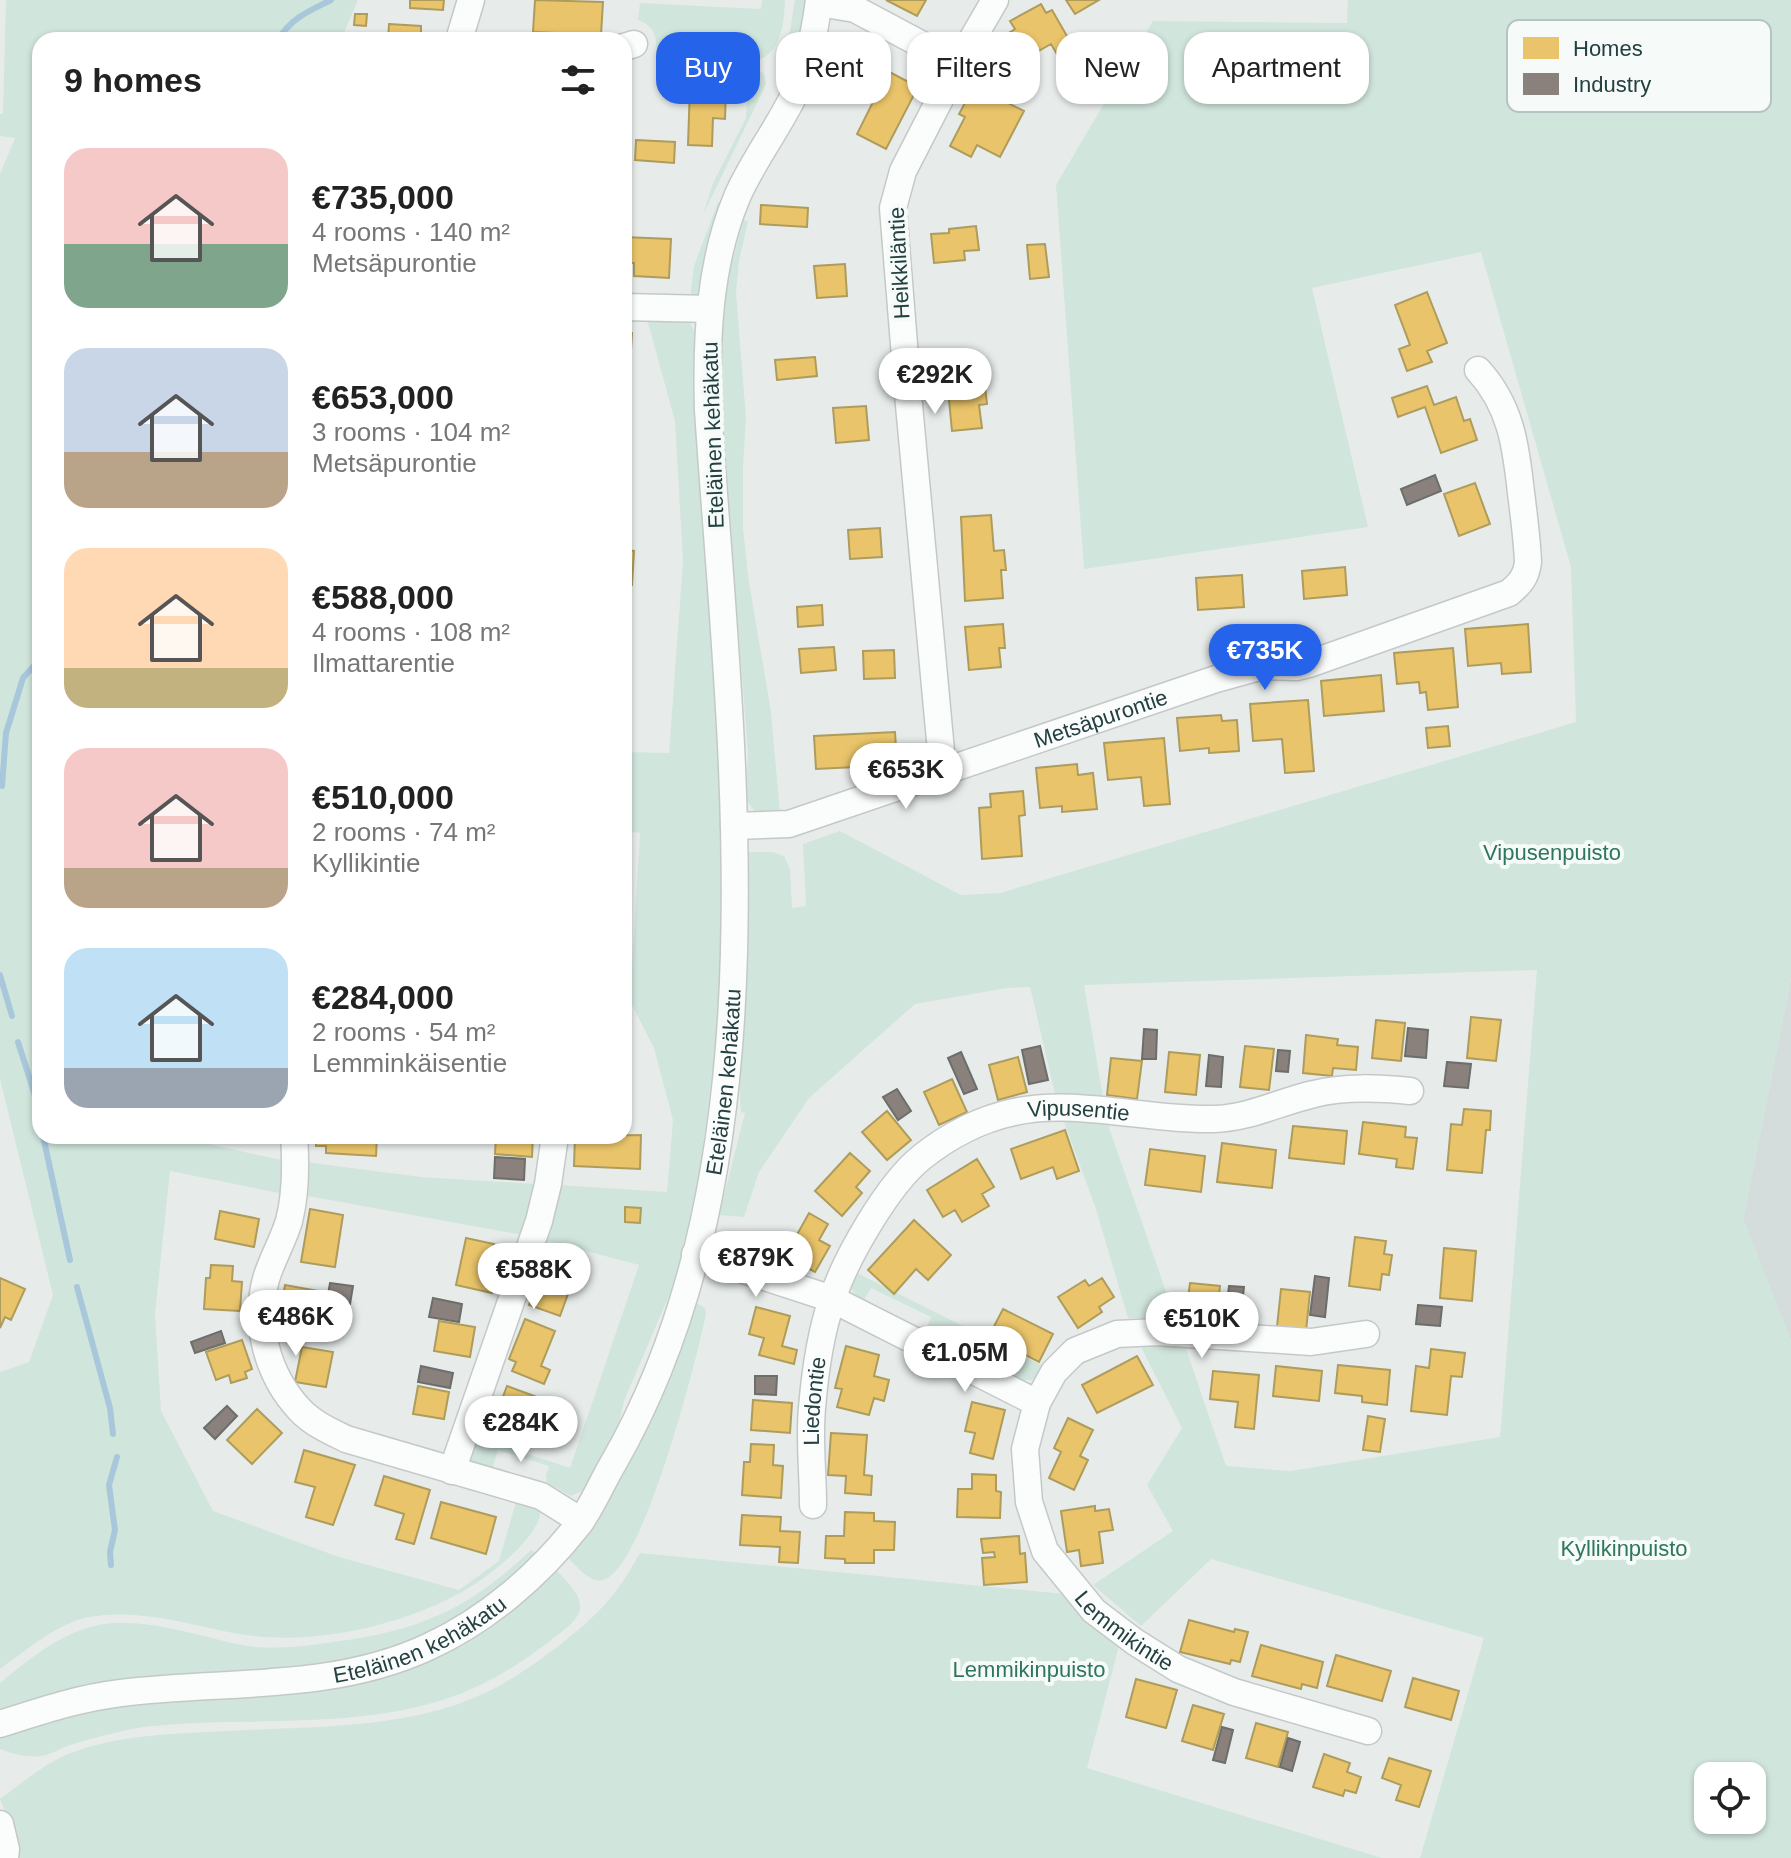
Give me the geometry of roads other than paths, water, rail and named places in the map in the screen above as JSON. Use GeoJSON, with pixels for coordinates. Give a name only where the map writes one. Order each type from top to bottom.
{"type":"FeatureCollection","features":[{"type":"Feature","properties":{"kind":"street"},"geometry":{"type":"LineString","coordinates":[[461,32],[471,0]]}},
{"type":"Feature","properties":{"kind":"street","name":"Heikkiläntie"},"geometry":{"type":"LineString","coordinates":[[976,32],[995,0]]}},
{"type":"Feature","properties":{"kind":"street"},"geometry":{"type":"LineString","coordinates":[[819,2],[855,9],[907,37]]}},
{"type":"Feature","properties":{"kind":"street","name":"Eteläinen kehäkatu"},"geometry":{"type":"LineString","coordinates":[[0,1724],[59,1705],[120,1693],[294,1682],[348,1674],[402,1659],[460,1630],[509,1597],[581,1521],[646,1400],[695,1254],[723,1115],[733,1004],[734,826],[708,410],[710,309],[721,248],[737,196],[796,93],[810,49],[819,2]]}},
{"type":"Feature","properties":{"kind":"street","name":"Heikkiläntie"},"geometry":{"type":"LineString","coordinates":[[937,104],[903,171],[893,208],[943,773]]}},
{"type":"Feature","properties":{"kind":"street"},"geometry":{"type":"LineString","coordinates":[[632,307],[710,309]]}},
{"type":"Feature","properties":{"kind":"street","name":"Metsäpurontie"},"geometry":{"type":"LineString","coordinates":[[734,826],[789,824],[1216,679],[1263,666],[1297,667],[1309,664],[1509,593],[1526,575],[1528,562],[1515,438],[1504,405],[1493,386],[1478,370]]}},
{"type":"Feature","properties":{"kind":"street","name":"Vipusentie"},"geometry":{"type":"LineString","coordinates":[[832,1299],[870,1221],[919,1159],[981,1122],[1014,1111],[1043,1108],[1215,1119],[1245,1116],[1314,1093],[1385,1088],[1410,1091]]}},
{"type":"Feature","properties":{"kind":"street"},"geometry":{"type":"LineString","coordinates":[[294,1144],[293,1201],[289,1222],[267,1278],[261,1307],[265,1346],[278,1381],[300,1411],[346,1439],[541,1496],[581,1521]]}},
{"type":"Feature","properties":{"kind":"street"},"geometry":{"type":"LineString","coordinates":[[452,1471],[539,1221],[554,1144]]}},
{"type":"Feature","properties":{"kind":"street"},"geometry":{"type":"LineString","coordinates":[[695,1254],[832,1299],[1037,1403]]}},
{"type":"Feature","properties":{"kind":"street","name":"Liedontie"},"geometry":{"type":"LineString","coordinates":[[813,1505],[812,1410],[819,1354],[832,1299]]}},
{"type":"Feature","properties":{"kind":"street","name":"Lemmikintie"},"geometry":{"type":"LineString","coordinates":[[1366,1334],[1311,1342],[1157,1332],[1117,1334],[1075,1351],[1054,1372],[1037,1403],[1025,1449],[1029,1502],[1045,1551],[1094,1611],[1178,1669],[1234,1692],[1368,1731]]}},
{"type":"Feature","properties":{"kind":"street"},"geometry":{"type":"LineString","coordinates":[[0,1824],[5,1858]]}},
{"type":"Feature","properties":{"kind":"waterway"},"geometry":{"type":"LineString","coordinates":[[283,32],[308,12],[331,0]]}},
{"type":"Feature","properties":{"kind":"waterway"},"geometry":{"type":"LineString","coordinates":[[2,786],[6,733],[23,678],[32,668]]}},
{"type":"Feature","properties":{"kind":"waterway"},"geometry":{"type":"LineString","coordinates":[[0,975],[12,1016]]}},
{"type":"Feature","properties":{"kind":"waterway"},"geometry":{"type":"LineString","coordinates":[[18,1042],[32,1086]]}},
{"type":"Feature","properties":{"kind":"waterway"},"geometry":{"type":"LineString","coordinates":[[45,1144],[70,1260]]}},
{"type":"Feature","properties":{"kind":"waterway"},"geometry":{"type":"LineString","coordinates":[[77,1287],[110,1408],[113,1434]]}},
{"type":"Feature","properties":{"kind":"waterway"},"geometry":{"type":"LineString","coordinates":[[111,1565],[110,1552],[115,1530],[109,1485],[117,1457]]}},
{"type":"Feature","properties":{"kind":"park label","name":"Vipusenpuisto"},"geometry":{"type":"Point","coordinates":[1552,852]}},
{"type":"Feature","properties":{"kind":"park label","name":"Kyllikinpuisto"},"geometry":{"type":"Point","coordinates":[1624,1548]}},
{"type":"Feature","properties":{"kind":"park label","name":"Lemmikinpuisto"},"geometry":{"type":"Point","coordinates":[1029,1669]}}]}
